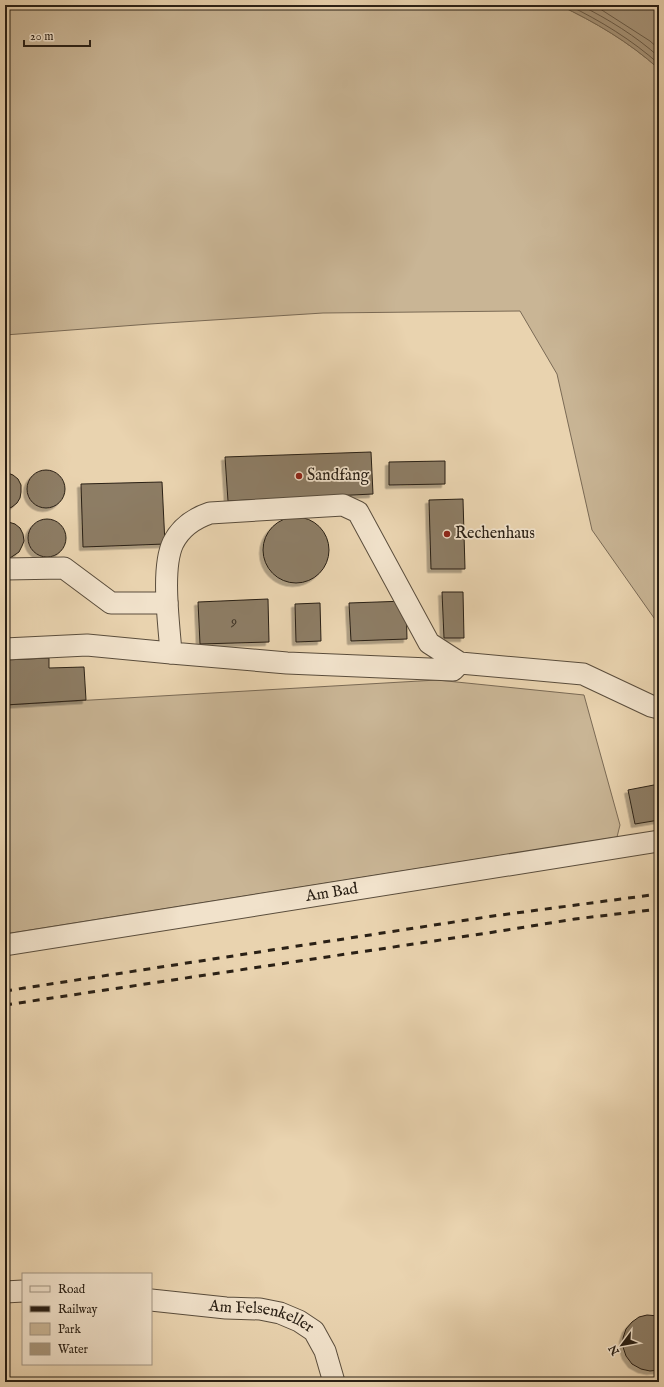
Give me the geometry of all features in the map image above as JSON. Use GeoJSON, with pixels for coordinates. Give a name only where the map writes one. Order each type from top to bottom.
{"type":"FeatureCollection","features":[{"type":"Feature","properties":{"kind":"street"},"geometry":{"type":"LineString","coordinates":[[171,652],[167,603],[167,568],[173,543],[185,527],[198,517],[210,513],[343,505],[358,512],[429,643],[460,663],[583,674],[651,706],[659,708]]}},
{"type":"Feature","properties":{"kind":"street"},"geometry":{"type":"LineString","coordinates":[[5,569],[64,568],[110,603],[167,603]]}},
{"type":"Feature","properties":{"kind":"street"},"geometry":{"type":"LineString","coordinates":[[5,649],[86,645],[287,663],[453,670],[460,663]]}},
{"type":"Feature","properties":{"kind":"street","name":"Am Bad"},"geometry":{"type":"LineString","coordinates":[[5,945],[659,841]]}},
{"type":"Feature","properties":{"kind":"street"},"geometry":{"type":"LineString","coordinates":[[5,1292],[22,1291]]}},
{"type":"Feature","properties":{"kind":"street","name":"Am Felsenkeller"},"geometry":{"type":"LineString","coordinates":[[152,1300],[226,1308],[260,1309],[280,1313],[299,1321],[314,1331],[325,1352],[334,1382]]}},
{"type":"Feature","properties":{"kind":"green space"},"geometry":{"type":"Polygon","coordinates":[[[5,5],[559,5],[586,18],[611,33],[648,59],[659,69],[659,625],[592,530],[557,374],[520,311],[323,313],[5,335],[5,5]]]}},
{"type":"Feature","properties":{"kind":"green space"},"geometry":{"type":"Polygon","coordinates":[[[437,680],[584,695],[620,825],[617,837],[5,934],[5,705],[437,680]]]}},
{"type":"Feature","properties":{"kind":"water"},"geometry":{"type":"Polygon","coordinates":[[[559,5],[659,5],[659,69],[636,50],[611,33],[586,18],[559,5]]]}},
{"type":"Feature","properties":{"kind":"building","name":"Sandfang"},"geometry":{"type":"Polygon","coordinates":[[[371,452],[373,494],[228,501],[225,457],[371,452]]]}},
{"type":"Feature","properties":{"kind":"building"},"geometry":{"type":"Polygon","coordinates":[[[445,461],[445,484],[389,485],[389,462],[445,461]]]}},
{"type":"Feature","properties":{"kind":"building"},"geometry":{"type":"Polygon","coordinates":[[[42,470],[50,470],[57,473],[62,478],[65,489],[62,500],[57,505],[50,508],[42,508],[35,505],[30,500],[27,493],[27,485],[30,478],[35,473],[42,470]]]}},
{"type":"Feature","properties":{"kind":"building"},"geometry":{"type":"Polygon","coordinates":[[[5,472],[18,479],[21,485],[21,492],[17,503],[5,510],[5,472]]]}},
{"type":"Feature","properties":{"kind":"building"},"geometry":{"type":"Polygon","coordinates":[[[162,482],[165,544],[83,547],[81,484],[162,482]]]}},
{"type":"Feature","properties":{"kind":"building","name":"Rechenhaus"},"geometry":{"type":"Polygon","coordinates":[[[463,499],[465,569],[431,569],[429,500],[463,499]]]}},
{"type":"Feature","properties":{"kind":"building"},"geometry":{"type":"Polygon","coordinates":[[[296,517],[308,520],[319,527],[326,538],[329,550],[326,562],[319,573],[308,580],[296,583],[284,580],[273,573],[266,562],[263,550],[266,538],[273,527],[284,520],[296,517]]]}},
{"type":"Feature","properties":{"kind":"building"},"geometry":{"type":"Polygon","coordinates":[[[43,519],[51,519],[63,528],[66,538],[63,548],[57,554],[51,557],[43,557],[31,548],[28,542],[28,534],[37,522],[43,519]]]}},
{"type":"Feature","properties":{"kind":"building"},"geometry":{"type":"Polygon","coordinates":[[[5,521],[15,524],[20,528],[24,541],[19,552],[10,558],[5,558],[5,521]]]}},
{"type":"Feature","properties":{"kind":"building"},"geometry":{"type":"Polygon","coordinates":[[[442,592],[463,592],[464,638],[444,638],[442,592]]]}},
{"type":"Feature","properties":{"kind":"building"},"geometry":{"type":"Polygon","coordinates":[[[268,599],[269,642],[200,644],[198,602],[268,599]]]}},
{"type":"Feature","properties":{"kind":"building"},"geometry":{"type":"Polygon","coordinates":[[[406,601],[407,639],[351,641],[349,603],[406,601]]]}},
{"type":"Feature","properties":{"kind":"building"},"geometry":{"type":"Polygon","coordinates":[[[320,603],[321,641],[296,642],[295,604],[320,603]]]}},
{"type":"Feature","properties":{"kind":"building"},"geometry":{"type":"Polygon","coordinates":[[[49,658],[49,668],[84,667],[86,700],[5,705],[5,660],[49,658]]]}},
{"type":"Feature","properties":{"kind":"building"},"geometry":{"type":"Polygon","coordinates":[[[659,784],[659,820],[635,824],[628,790],[659,784]]]}},
{"type":"Feature","properties":{"kind":"building"},"geometry":{"type":"Polygon","coordinates":[[[647,1315],[659,1316],[659,1370],[650,1371],[641,1369],[632,1364],[626,1356],[623,1347],[623,1338],[626,1329],[639,1317],[647,1315]]]}},
{"type":"Feature","properties":{"kind":"railway"},"geometry":{"type":"LineString","coordinates":[[5,991],[493,916],[659,894]]}},
{"type":"Feature","properties":{"kind":"railway"},"geometry":{"type":"LineString","coordinates":[[5,1005],[575,919],[659,909]]}},
{"type":"Feature","properties":{"kind":"place","name":"Sandfang"},"geometry":{"type":"Point","coordinates":[299,476]}},
{"type":"Feature","properties":{"kind":"place","name":"Rechenhaus"},"geometry":{"type":"Point","coordinates":[447,534]}}]}
